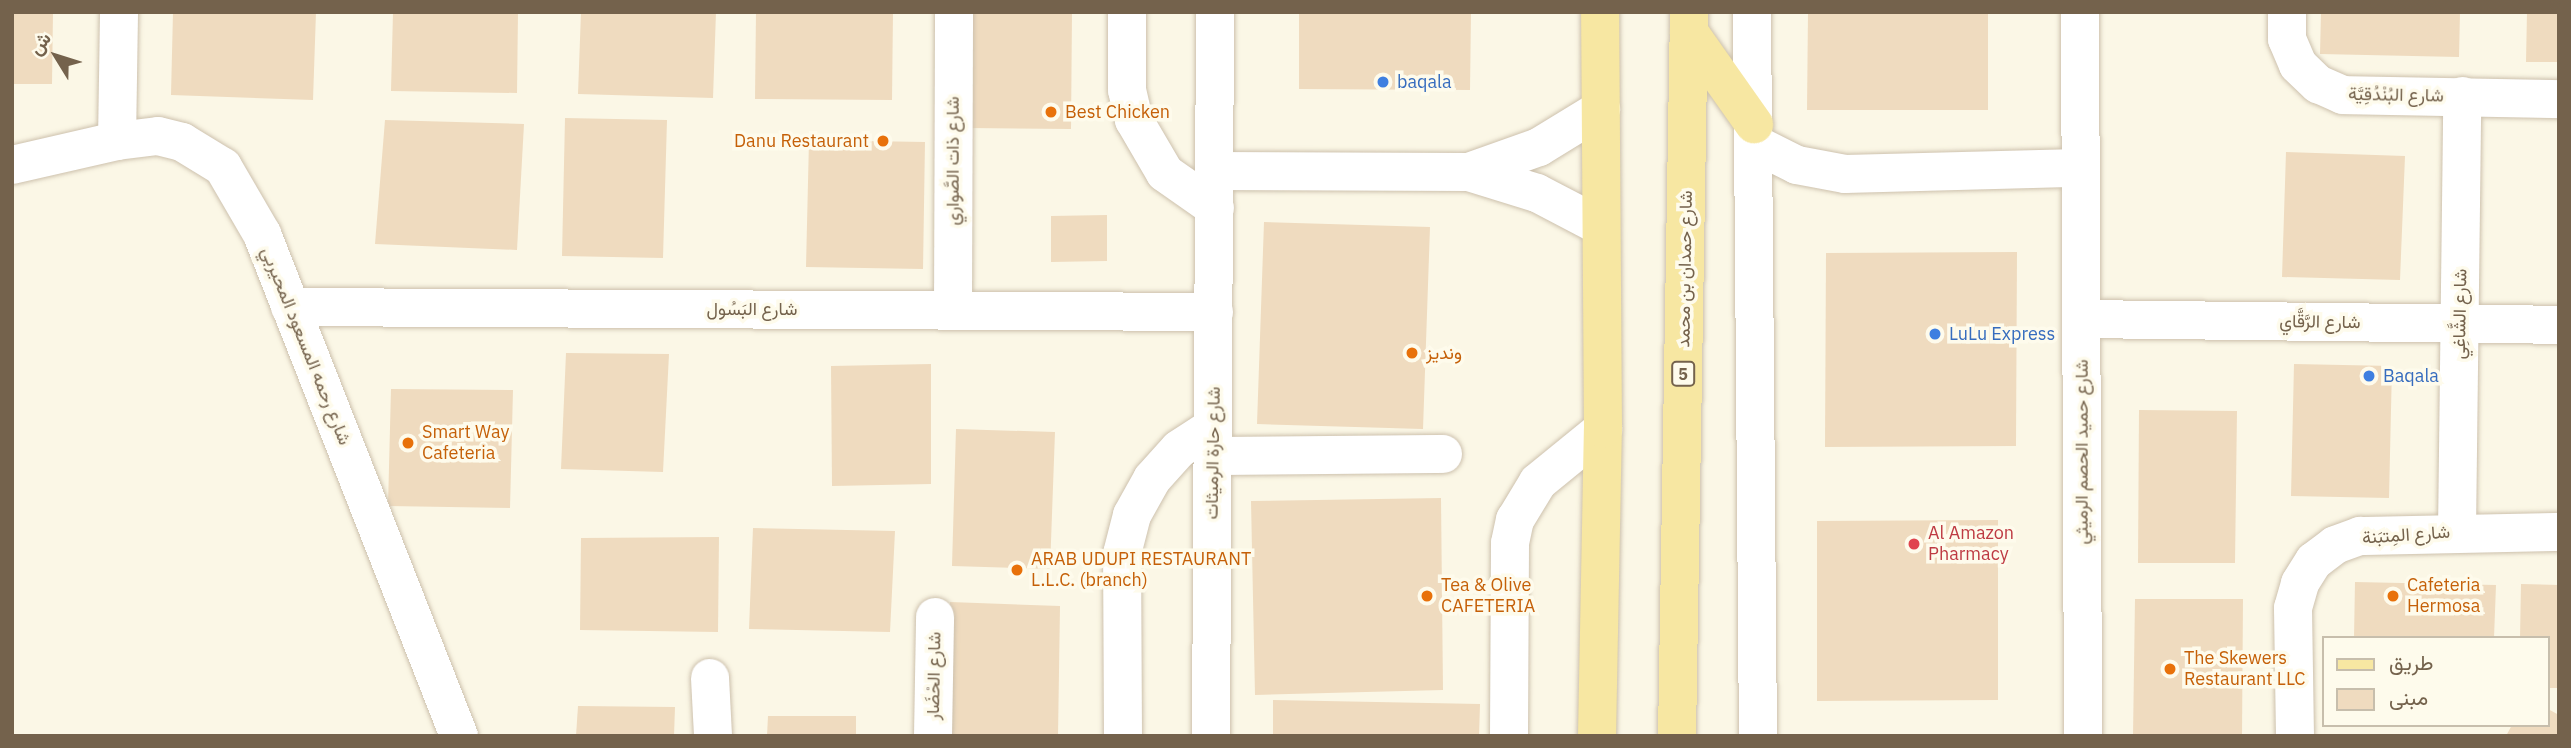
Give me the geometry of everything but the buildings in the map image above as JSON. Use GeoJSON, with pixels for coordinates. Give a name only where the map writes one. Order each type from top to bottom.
{"type":"FeatureCollection","features":[{"type":"Feature","properties":{"kind":"main road"},"geometry":{"type":"LineString","coordinates":[[1597,736],[1603,429],[1600,12]]}},
{"type":"Feature","properties":{"kind":"main road"},"geometry":{"type":"LineString","coordinates":[[1689,22],[1754,134]]}},
{"type":"Feature","properties":{"kind":"main road","name":"شارع حمدان بن محمد"},"geometry":{"type":"LineString","coordinates":[[1677,736],[1689,22]]}},
{"type":"Feature","properties":{"kind":"street"},"geometry":{"type":"LineString","coordinates":[[117,141],[119,12]]}},
{"type":"Feature","properties":{"kind":"street","name":"شارع ذات الصَّواري"},"geometry":{"type":"LineString","coordinates":[[953,310],[954,12]]}},
{"type":"Feature","properties":{"kind":"street"},"geometry":{"type":"LineString","coordinates":[[1127,12],[1127,90],[1134,120],[1165,173],[1215,208]]}},
{"type":"Feature","properties":{"kind":"street","name":"شارع حارة الرميثات"},"geometry":{"type":"LineString","coordinates":[[1211,736],[1215,12]]}},
{"type":"Feature","properties":{"kind":"street"},"geometry":{"type":"LineString","coordinates":[[1752,12],[1758,736]]}},
{"type":"Feature","properties":{"kind":"street","name":"شارع حميد الحصم الرميثي"},"geometry":{"type":"LineString","coordinates":[[2080,12],[2083,736]]}},
{"type":"Feature","properties":{"kind":"street","name":"شارع البُنْدُقِيَّة"},"geometry":{"type":"LineString","coordinates":[[2287,12],[2287,40],[2298,65],[2318,84],[2343,95],[2559,99]]}},
{"type":"Feature","properties":{"kind":"street","name":"شارع الشَّاغِي"},"geometry":{"type":"LineString","coordinates":[[2457,532],[2462,96]]}},
{"type":"Feature","properties":{"kind":"street"},"geometry":{"type":"LineString","coordinates":[[1469,172],[1539,147],[1601,109]]}},
{"type":"Feature","properties":{"kind":"street"},"geometry":{"type":"LineString","coordinates":[[1754,134],[1797,165],[1845,174],[2079,168]]}},
{"type":"Feature","properties":{"kind":"street","name":"شارع رحمه المسعود المحيربي"},"geometry":{"type":"LineString","coordinates":[[12,165],[117,141],[158,136],[182,142],[222,167],[262,234],[459,736]]}},
{"type":"Feature","properties":{"kind":"street"},"geometry":{"type":"LineString","coordinates":[[1214,171],[1469,172],[1537,193],[1600,226]]}},
{"type":"Feature","properties":{"kind":"street","name":"شارع البَسُول"},"geometry":{"type":"LineString","coordinates":[[290,307],[1214,312]]}},
{"type":"Feature","properties":{"kind":"street","name":"شارع الرَّقَّاي"},"geometry":{"type":"LineString","coordinates":[[2081,318],[2559,325]]}},
{"type":"Feature","properties":{"kind":"street"},"geometry":{"type":"LineString","coordinates":[[1509,736],[1510,542],[1515,520],[1538,482],[1603,429]]}},
{"type":"Feature","properties":{"kind":"street"},"geometry":{"type":"LineString","coordinates":[[1123,736],[1122,554],[1132,515],[1152,479],[1179,449],[1213,441],[1443,454]]}},
{"type":"Feature","properties":{"kind":"street","name":"شارع المِتبَنة"},"geometry":{"type":"LineString","coordinates":[[2295,736],[2293,608],[2300,583],[2314,561],[2335,545],[2360,536],[2559,532]]}},
{"type":"Feature","properties":{"kind":"street","name":"شارع الحْضَار"},"geometry":{"type":"LineString","coordinates":[[933,736],[935,617]]}},
{"type":"Feature","properties":{"kind":"street"},"geometry":{"type":"LineString","coordinates":[[710,678],[713,736]]}},
{"type":"Feature","properties":{"kind":"place","name":"baqala"},"geometry":{"type":"Point","coordinates":[1383,82]}},
{"type":"Feature","properties":{"kind":"place","name":"Best Chicken"},"geometry":{"type":"Point","coordinates":[1051,112]}},
{"type":"Feature","properties":{"kind":"place","name":"Danu Restaurant"},"geometry":{"type":"Point","coordinates":[883,141]}},
{"type":"Feature","properties":{"kind":"place","name":"LuLu Express"},"geometry":{"type":"Point","coordinates":[1935,334]}},
{"type":"Feature","properties":{"kind":"place","name":"ونديز"},"geometry":{"type":"Point","coordinates":[1412,353]}},
{"type":"Feature","properties":{"kind":"place","name":"Baqala"},"geometry":{"type":"Point","coordinates":[2369,376]}},
{"type":"Feature","properties":{"kind":"place","name":"Smart Way Cafeteria"},"geometry":{"type":"Point","coordinates":[408,443]}},
{"type":"Feature","properties":{"kind":"place","name":"Al Amazon Pharmacy"},"geometry":{"type":"Point","coordinates":[1914,544]}},
{"type":"Feature","properties":{"kind":"place","name":"ARAB UDUPI RESTAURANT L.L.C. (branch)"},"geometry":{"type":"Point","coordinates":[1017,570]}},
{"type":"Feature","properties":{"kind":"place","name":"Tea & Olive CAFETERIA"},"geometry":{"type":"Point","coordinates":[1427,596]}},
{"type":"Feature","properties":{"kind":"place","name":"Cafeteria Hermosa"},"geometry":{"type":"Point","coordinates":[2393,596]}},
{"type":"Feature","properties":{"kind":"place","name":"The Skewers Restaurant LLC"},"geometry":{"type":"Point","coordinates":[2170,669]}}]}
